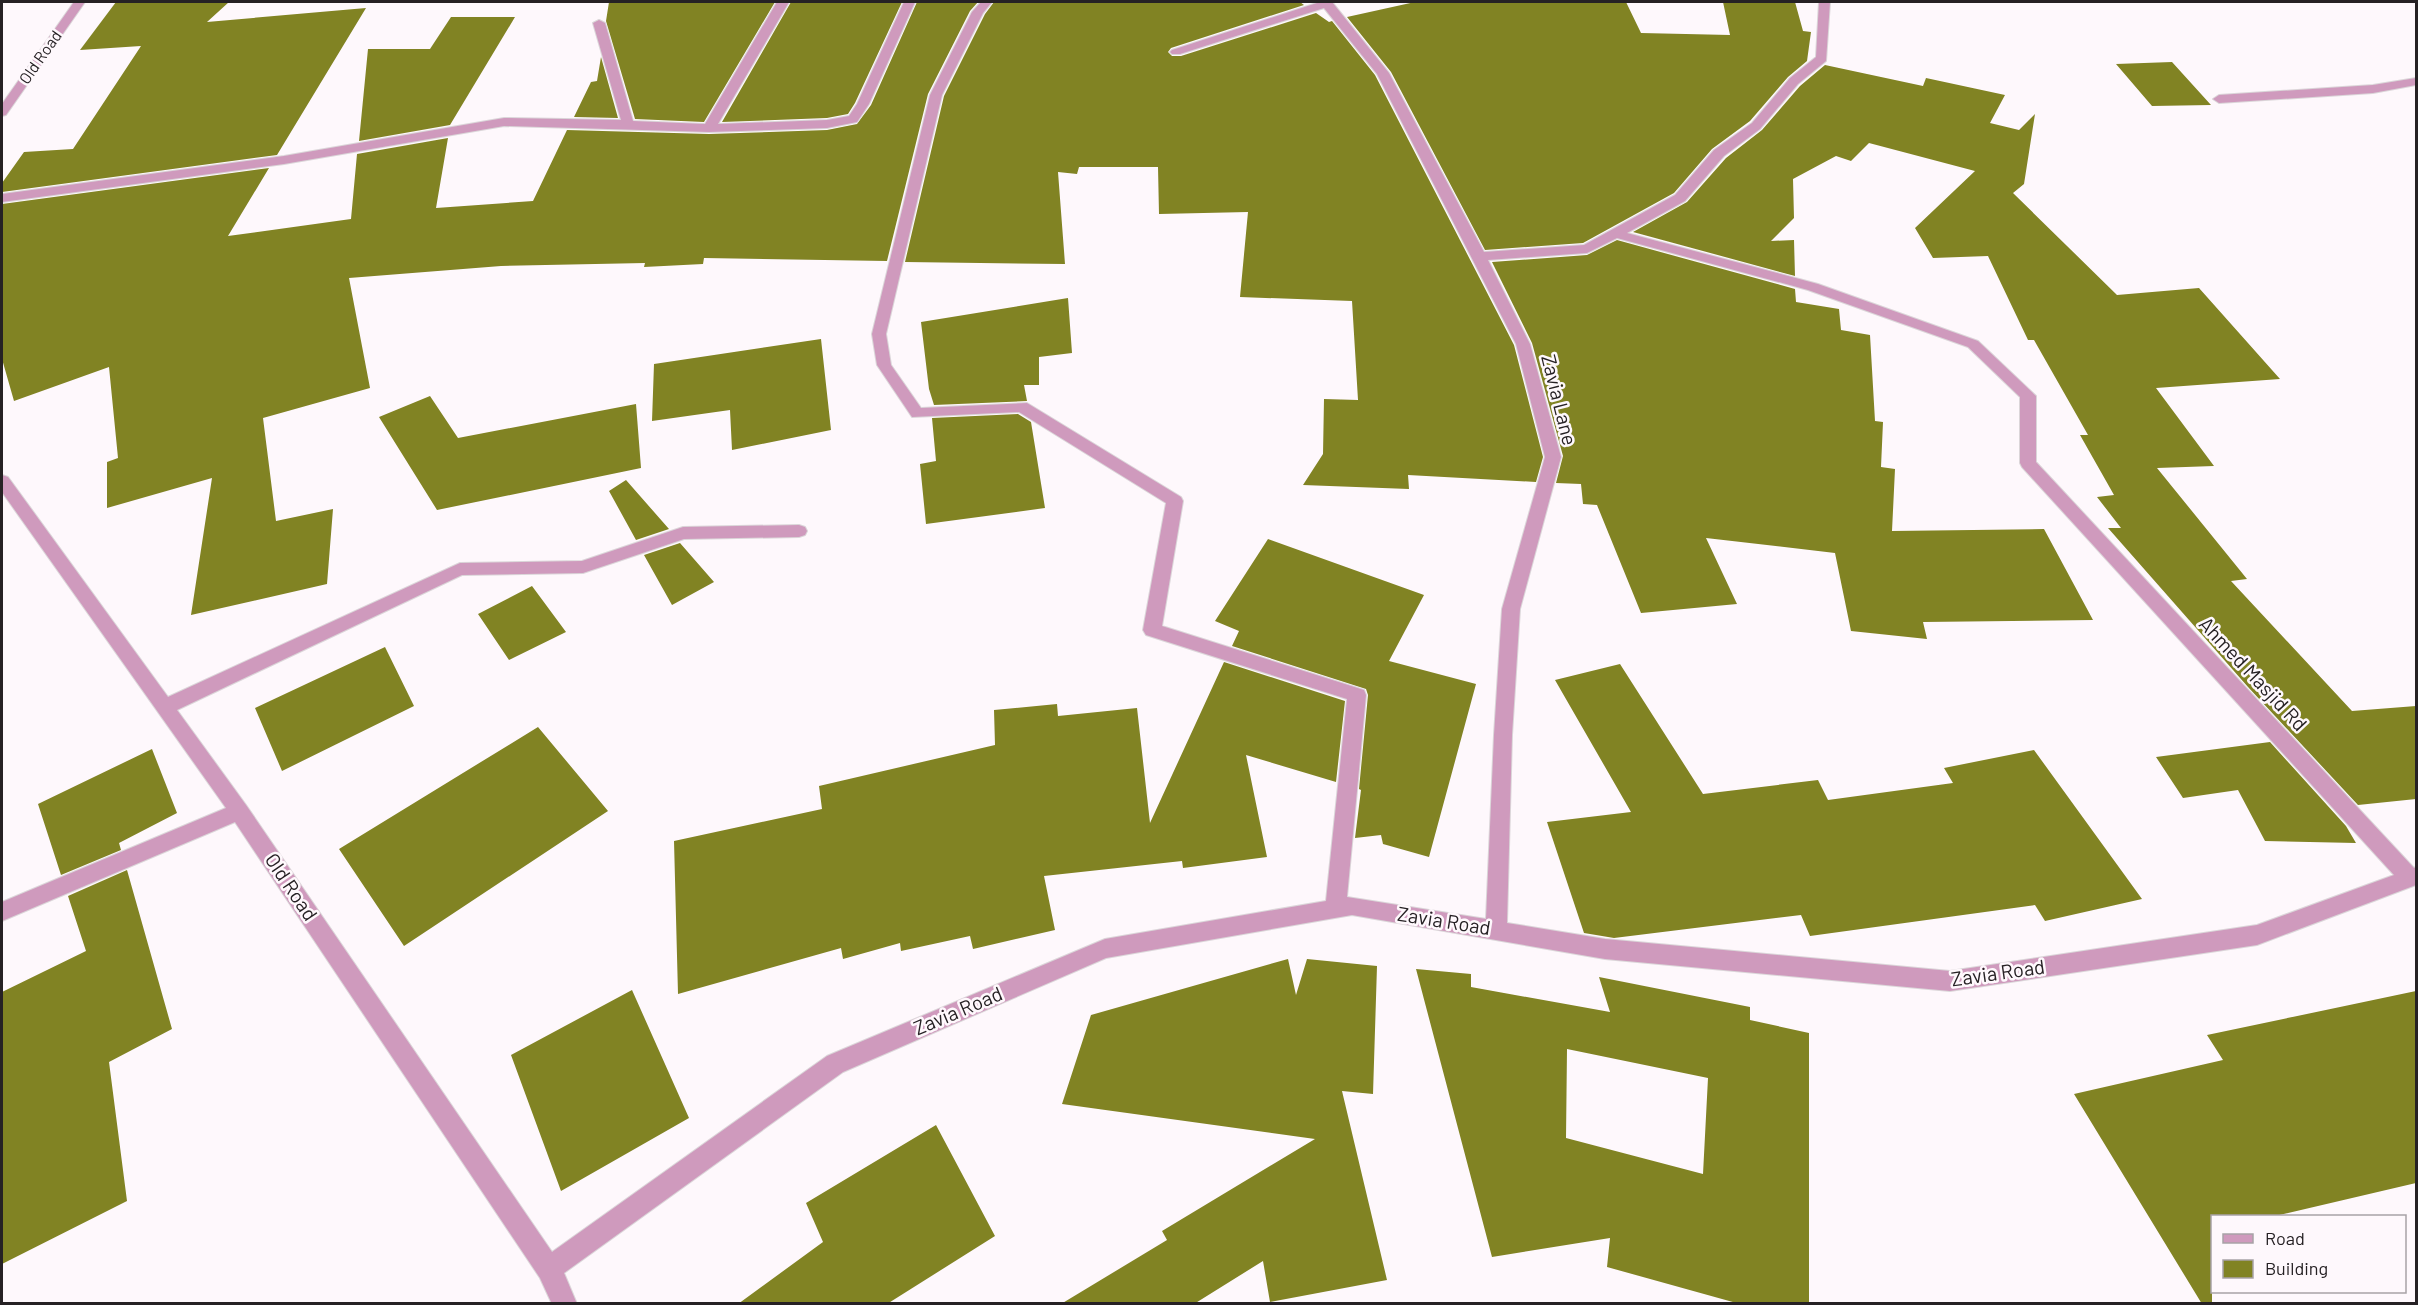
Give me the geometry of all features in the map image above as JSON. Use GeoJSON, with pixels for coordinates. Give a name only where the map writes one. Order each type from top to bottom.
{"type":"FeatureCollection","features":[{"type":"Feature","properties":{"kind":"street","name":"Old Road"},"geometry":{"type":"LineString","coordinates":[[2,112],[79,2]]}},
{"type":"Feature","properties":{"kind":"street"},"geometry":{"type":"LineString","coordinates":[[709,128],[783,2]]}},
{"type":"Feature","properties":{"kind":"street"},"geometry":{"type":"LineString","coordinates":[[2,198],[284,160],[504,122],[709,128],[827,124],[853,119],[863,104],[910,2]]}},
{"type":"Feature","properties":{"kind":"street"},"geometry":{"type":"LineString","coordinates":[[986,2],[978,12],[936,95],[879,334],[884,365],[917,413],[1022,407],[1175,501],[1152,630],[1357,695],[1336,908]]}},
{"type":"Feature","properties":{"kind":"street"},"geometry":{"type":"LineString","coordinates":[[1176,52],[1326,2]]}},
{"type":"Feature","properties":{"kind":"street","name":"Zavia Lane"},"geometry":{"type":"LineString","coordinates":[[1326,2],[1383,73],[1479,255],[1523,344],[1552,457],[1511,609],[1496,929]]}},
{"type":"Feature","properties":{"kind":"street"},"geometry":{"type":"LineString","coordinates":[[1479,255],[1587,249],[1680,198],[1719,153],[1756,126],[1794,81],[1822,58],[1825,2]]}},
{"type":"Feature","properties":{"kind":"street"},"geometry":{"type":"LineString","coordinates":[[599,23],[628,124]]}},
{"type":"Feature","properties":{"kind":"street"},"geometry":{"type":"LineString","coordinates":[[2219,99],[2373,89],[2416,82]]}},
{"type":"Feature","properties":{"kind":"street","name":"Ahmed Masjid Rd"},"geometry":{"type":"LineString","coordinates":[[1616,234],[1813,287],[1973,344],[2028,396],[2028,463],[2413,877]]}},
{"type":"Feature","properties":{"kind":"street","name":"Old Road"},"geometry":{"type":"LineString","coordinates":[[2,481],[239,810],[549,1269],[565,1304]]}},
{"type":"Feature","properties":{"kind":"street"},"geometry":{"type":"LineString","coordinates":[[165,707],[460,569],[583,567],[683,533],[799,531]]}},
{"type":"Feature","properties":{"kind":"street"},"geometry":{"type":"LineString","coordinates":[[2,912],[239,810]]}},
{"type":"Feature","properties":{"kind":"street","name":"Zavia Road"},"geometry":{"type":"LineString","coordinates":[[549,1269],[835,1064],[1105,949],[1352,906],[1605,949],[1950,981],[2257,935],[2413,877]]}},
{"type":"Feature","properties":{"kind":"building"},"geometry":{"type":"Polygon","coordinates":[[[116,2],[229,2],[207,22],[366,8],[277,155],[2,192],[2,183],[24,152],[73,149],[141,46],[80,50],[116,2]]]}},
{"type":"Feature","properties":{"kind":"building"},"geometry":{"type":"Polygon","coordinates":[[[609,2],[775,2],[704,122],[635,119],[606,21],[609,2]]]}},
{"type":"Feature","properties":{"kind":"building"},"geometry":{"type":"Polygon","coordinates":[[[791,2],[902,2],[848,114],[827,118],[722,122],[791,2]]]}},
{"type":"Feature","properties":{"kind":"building"},"geometry":{"type":"Polygon","coordinates":[[[917,2],[978,2],[970,11],[928,94],[887,261],[704,258],[703,264],[644,267],[645,263],[501,266],[349,278],[370,388],[263,418],[276,521],[333,509],[327,584],[191,615],[212,478],[107,508],[107,462],[118,458],[109,367],[14,401],[2,359],[2,204],[269,168],[228,236],[351,219],[357,154],[448,138],[436,208],[533,201],[567,130],[709,134],[827,130],[857,124],[871,105],[917,2]]]}},
{"type":"Feature","properties":{"kind":"building"},"geometry":{"type":"Polygon","coordinates":[[[994,2],[1300,2],[1304,5],[1171,48],[1168,52],[1172,56],[1181,56],[1316,13],[1329,22],[1332,21],[1375,75],[1514,345],[1543,457],[1536,482],[1408,475],[1409,489],[1303,485],[1323,454],[1324,399],[1358,400],[1352,301],[1240,297],[1248,212],[1159,214],[1158,167],[1079,167],[1077,174],[1058,172],[1065,264],[905,262],[944,96],[985,14],[994,2]]]}},
{"type":"Feature","properties":{"kind":"building"},"geometry":{"type":"Polygon","coordinates":[[[1415,2],[1626,2],[1641,33],[1730,35],[1723,2],[1795,2],[1803,31],[1811,32],[1807,61],[1788,77],[1750,121],[1712,149],[1674,193],[1583,243],[1485,250],[1391,72],[1347,17],[1415,2]]]}},
{"type":"Feature","properties":{"kind":"building"},"geometry":{"type":"Polygon","coordinates":[[[451,17],[515,17],[450,125],[359,141],[368,49],[430,49],[451,17]]]}},
{"type":"Feature","properties":{"kind":"building"},"geometry":{"type":"Polygon","coordinates":[[[601,57],[618,118],[574,117],[591,82],[597,81],[601,57]]]}},
{"type":"Feature","properties":{"kind":"building"},"geometry":{"type":"Polygon","coordinates":[[[2172,62],[2211,105],[2152,106],[2116,64],[2172,62]]]}},
{"type":"Feature","properties":{"kind":"building"},"geometry":{"type":"Polygon","coordinates":[[[1825,65],[1923,86],[1926,78],[2005,95],[1990,123],[2019,130],[2035,114],[2024,184],[2013,193],[2117,295],[2199,288],[2280,379],[2156,388],[2214,466],[2157,468],[2247,579],[2231,581],[2352,711],[2416,706],[2416,799],[2358,805],[2248,687],[2108,528],[2121,528],[2097,497],[2114,495],[2080,435],[2088,435],[2034,340],[2028,340],[1988,256],[1933,258],[1915,228],[1975,171],[1869,143],[1851,161],[1836,156],[1793,179],[1794,218],[1771,241],[1794,240],[1795,276],[1633,232],[1687,202],[1726,158],[1762,130],[1800,86],[1825,65]]]}},
{"type":"Feature","properties":{"kind":"building"},"geometry":{"type":"Polygon","coordinates":[[[1617,240],[1795,289],[1796,302],[1839,309],[1841,330],[1870,335],[1875,421],[1883,422],[1881,467],[1895,469],[1892,531],[2044,529],[2093,620],[1923,622],[1927,639],[1851,631],[1835,553],[1706,538],[1737,604],[1641,613],[1597,505],[1583,504],[1581,484],[1556,483],[1563,456],[1532,343],[1492,262],[1587,255],[1617,240]]]}},
{"type":"Feature","properties":{"kind":"building"},"geometry":{"type":"Polygon","coordinates":[[[1068,298],[1072,353],[1039,357],[1039,385],[1024,385],[1027,401],[934,405],[929,389],[921,322],[1068,298]]]}},
{"type":"Feature","properties":{"kind":"building"},"geometry":{"type":"Polygon","coordinates":[[[821,339],[831,430],[732,450],[730,410],[652,421],[654,364],[821,339]]]}},
{"type":"Feature","properties":{"kind":"building"},"geometry":{"type":"Polygon","coordinates":[[[430,396],[458,438],[636,404],[641,468],[437,510],[379,417],[430,396]]]}},
{"type":"Feature","properties":{"kind":"building"},"geometry":{"type":"Polygon","coordinates":[[[1018,414],[1031,422],[1045,508],[926,524],[920,464],[936,461],[932,418],[1018,414]]]}},
{"type":"Feature","properties":{"kind":"building"},"geometry":{"type":"Polygon","coordinates":[[[626,480],[669,529],[636,540],[609,491],[626,480]]]}},
{"type":"Feature","properties":{"kind":"building"},"geometry":{"type":"Polygon","coordinates":[[[1268,539],[1424,595],[1389,661],[1476,684],[1429,857],[1383,844],[1381,835],[1355,838],[1361,790],[1359,789],[1368,695],[1366,689],[1232,646],[1239,631],[1215,621],[1268,539]]]}},
{"type":"Feature","properties":{"kind":"building"},"geometry":{"type":"Polygon","coordinates":[[[680,543],[714,582],[672,605],[644,555],[680,543]]]}},
{"type":"Feature","properties":{"kind":"building"},"geometry":{"type":"Polygon","coordinates":[[[532,586],[566,632],[509,660],[478,614],[532,586]]]}},
{"type":"Feature","properties":{"kind":"building"},"geometry":{"type":"Polygon","coordinates":[[[385,647],[414,706],[282,771],[255,708],[385,647]]]}},
{"type":"Feature","properties":{"kind":"building"},"geometry":{"type":"Polygon","coordinates":[[[1224,662],[1345,701],[1336,782],[1246,755],[1267,857],[1183,868],[1182,861],[1044,876],[1055,930],[973,949],[970,936],[901,951],[900,943],[843,959],[841,948],[678,994],[674,841],[822,809],[819,786],[995,745],[994,710],[1057,704],[1058,716],[1137,708],[1150,823],[1224,662]]]}},
{"type":"Feature","properties":{"kind":"building"},"geometry":{"type":"Polygon","coordinates":[[[1620,664],[1703,794],[1818,780],[1828,800],[1953,783],[1944,768],[2034,750],[2142,899],[2045,921],[2035,905],[1810,936],[1801,915],[1614,938],[1584,933],[1547,822],[1631,812],[1555,680],[1620,664]]]}},
{"type":"Feature","properties":{"kind":"building"},"geometry":{"type":"Polygon","coordinates":[[[538,727],[608,811],[404,946],[339,849],[538,727]]]}},
{"type":"Feature","properties":{"kind":"building"},"geometry":{"type":"Polygon","coordinates":[[[2270,742],[2346,826],[2356,843],[2265,841],[2238,790],[2183,798],[2156,757],[2270,742]]]}},
{"type":"Feature","properties":{"kind":"building"},"geometry":{"type":"Polygon","coordinates":[[[152,749],[177,813],[119,843],[121,850],[61,875],[38,804],[152,749]]]}},
{"type":"Feature","properties":{"kind":"building"},"geometry":{"type":"Polygon","coordinates":[[[127,870],[172,1029],[109,1062],[127,1201],[2,1264],[2,992],[86,951],[68,896],[127,870]]]}},
{"type":"Feature","properties":{"kind":"building"},"geometry":{"type":"Polygon","coordinates":[[[1288,959],[1296,995],[1307,959],[1377,966],[1373,1094],[1342,1091],[1387,1280],[1270,1302],[1263,1261],[1194,1304],[1061,1304],[1167,1240],[1162,1231],[1315,1139],[1062,1104],[1091,1015],[1288,959]]]}},
{"type":"Feature","properties":{"kind":"building"},"geometry":{"type":"Polygon","coordinates":[[[1416,969],[1471,974],[1471,987],[1610,1012],[1599,977],[1750,1007],[1750,1020],[1809,1033],[1809,1304],[1740,1304],[1607,1267],[1610,1238],[1492,1257],[1416,969]],[[1567,1049],[1566,1138],[1703,1174],[1708,1078],[1567,1049]]]}},
{"type":"Feature","properties":{"kind":"building"},"geometry":{"type":"Polygon","coordinates":[[[632,990],[689,1118],[561,1191],[511,1055],[632,990]]]}},
{"type":"Feature","properties":{"kind":"building"},"geometry":{"type":"Polygon","coordinates":[[[2416,991],[2416,1183],[2279,1215],[2211,1215],[2212,1304],[2202,1304],[2074,1094],[2223,1060],[2207,1035],[2416,991]]]}},
{"type":"Feature","properties":{"kind":"building"},"geometry":{"type":"Polygon","coordinates":[[[936,1125],[995,1236],[887,1304],[738,1304],[823,1242],[806,1203],[936,1125]]]}}]}
